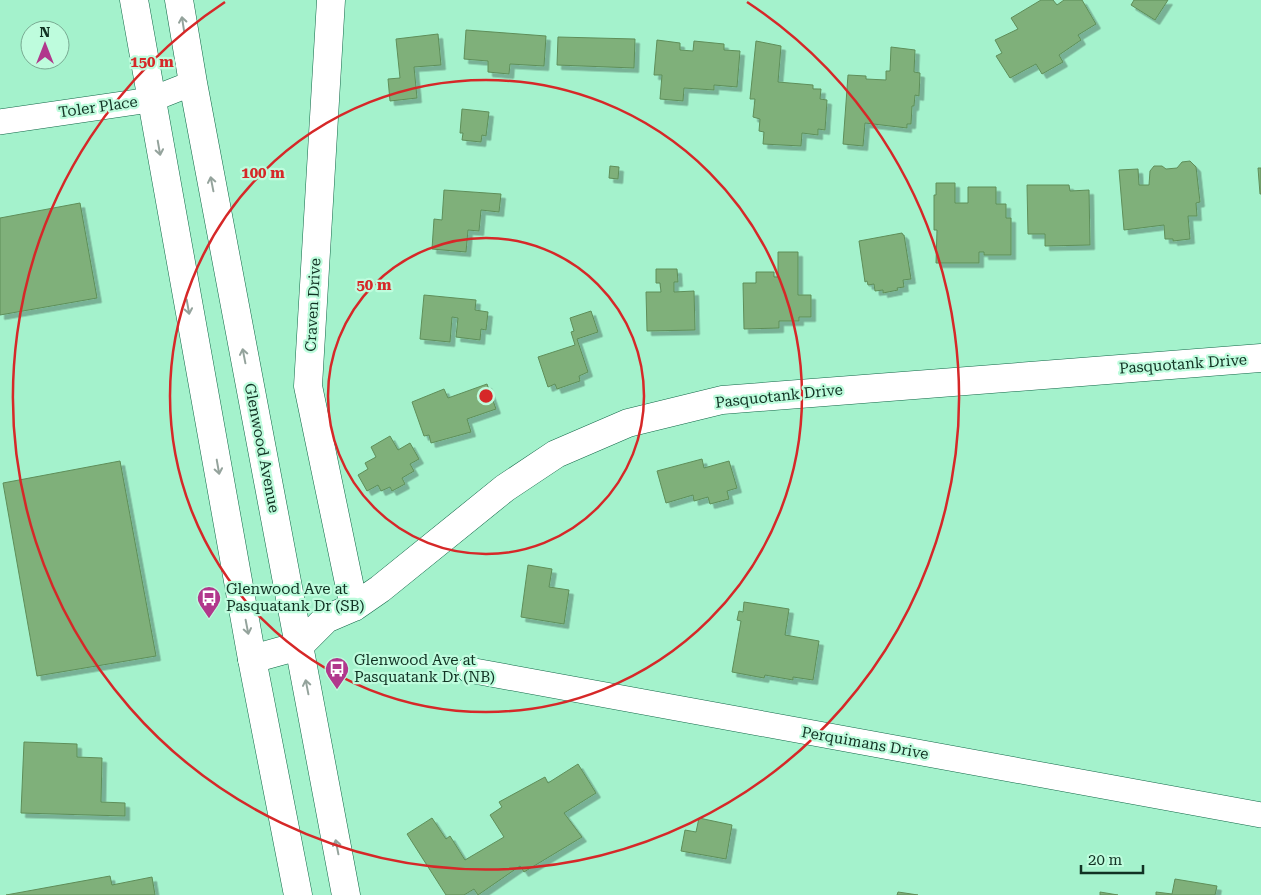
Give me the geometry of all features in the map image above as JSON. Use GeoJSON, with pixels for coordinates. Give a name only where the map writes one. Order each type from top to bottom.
{"type":"FeatureCollection","features":[{"type":"Feature","properties":{"kind":"main road"},"geometry":{"type":"LineString","coordinates":[[134,0],[150,100],[252,659],[298,895]]}},
{"type":"Feature","properties":{"kind":"main road","name":"Glenwood Avenue"},"geometry":{"type":"LineString","coordinates":[[179,0],[193,84],[346,895]]}},
{"type":"Feature","properties":{"kind":"main road","name":"Craven Drive"},"geometry":{"type":"LineString","coordinates":[[331,0],[308,386],[354,607]]}},
{"type":"Feature","properties":{"kind":"main road","name":"Pasquotank Drive"},"geometry":{"type":"LineString","coordinates":[[252,659],[299,646],[326,619],[354,607],[380,589],[505,488],[556,454],[628,424],[722,400],[1261,358]]}},
{"type":"Feature","properties":{"kind":"street","name":"Toler Place"},"geometry":{"type":"LineString","coordinates":[[0,122],[150,100],[193,84]]}},
{"type":"Feature","properties":{"kind":"street","name":"Perquimans Drive"},"geometry":{"type":"LineString","coordinates":[[469,670],[1261,815]]}},
{"type":"Feature","properties":{"kind":"building"},"geometry":{"type":"Polygon","coordinates":[[[1041,0],[1053,0],[1057,5],[1064,0],[1082,0],[1096,24],[1078,35],[1081,40],[1059,55],[1063,62],[1042,74],[1036,64],[1010,78],[996,56],[1002,53],[995,40],[1018,29],[1011,18],[1041,0]]]}},
{"type":"Feature","properties":{"kind":"building"},"geometry":{"type":"Polygon","coordinates":[[[1134,0],[1168,0],[1155,20],[1131,5],[1134,0]]]}},
{"type":"Feature","properties":{"kind":"building"},"geometry":{"type":"Polygon","coordinates":[[[466,30],[546,36],[544,66],[510,64],[509,74],[488,72],[488,61],[464,59],[466,30]]]}},
{"type":"Feature","properties":{"kind":"building"},"geometry":{"type":"Polygon","coordinates":[[[438,34],[441,65],[414,67],[417,98],[390,101],[388,79],[400,78],[396,39],[438,34]]]}},
{"type":"Feature","properties":{"kind":"building"},"geometry":{"type":"Polygon","coordinates":[[[558,37],[635,39],[634,68],[557,65],[558,37]]]}},
{"type":"Feature","properties":{"kind":"building"},"geometry":{"type":"Polygon","coordinates":[[[657,40],[680,43],[680,50],[693,51],[694,41],[724,44],[724,50],[740,51],[737,87],[714,85],[714,90],[684,88],[683,101],[660,99],[662,75],[654,75],[657,40]]]}},
{"type":"Feature","properties":{"kind":"building"},"geometry":{"type":"Polygon","coordinates":[[[756,41],[781,46],[778,82],[813,85],[813,89],[821,89],[820,99],[827,100],[825,130],[818,129],[818,135],[802,133],[801,146],[763,144],[764,132],[759,131],[760,119],[753,117],[755,99],[750,99],[756,41]]]}},
{"type":"Feature","properties":{"kind":"building"},"geometry":{"type":"Polygon","coordinates":[[[891,47],[915,50],[914,72],[920,73],[919,96],[915,95],[911,124],[907,124],[907,128],[865,123],[863,146],[843,144],[848,75],[866,76],[866,79],[886,80],[886,71],[890,71],[891,47]]]}},
{"type":"Feature","properties":{"kind":"building"},"geometry":{"type":"Polygon","coordinates":[[[462,109],[489,112],[486,136],[482,135],[481,142],[462,140],[463,133],[460,133],[462,109]]]}},
{"type":"Feature","properties":{"kind":"building"},"geometry":{"type":"Polygon","coordinates":[[[1190,161],[1196,167],[1200,202],[1196,203],[1197,216],[1188,216],[1190,239],[1173,241],[1173,239],[1165,239],[1164,225],[1124,230],[1119,170],[1138,169],[1139,185],[1149,185],[1150,171],[1154,166],[1162,166],[1166,169],[1177,168],[1182,162],[1190,161]]]}},
{"type":"Feature","properties":{"kind":"building"},"geometry":{"type":"Polygon","coordinates":[[[610,166],[619,167],[618,179],[609,178],[610,166]]]}},
{"type":"Feature","properties":{"kind":"building"},"geometry":{"type":"Polygon","coordinates":[[[1258,168],[1261,168],[1261,194],[1260,194],[1258,168]]]}},
{"type":"Feature","properties":{"kind":"building"},"geometry":{"type":"Polygon","coordinates":[[[936,183],[955,183],[955,203],[968,203],[968,187],[996,187],[996,204],[1006,204],[1006,218],[1011,218],[1011,255],[984,255],[984,252],[979,252],[979,263],[936,263],[937,230],[934,230],[934,195],[936,195],[936,183]]]}},
{"type":"Feature","properties":{"kind":"building"},"geometry":{"type":"Polygon","coordinates":[[[1027,185],[1069,185],[1070,191],[1089,190],[1090,245],[1045,246],[1045,234],[1028,234],[1027,185]]]}},
{"type":"Feature","properties":{"kind":"building"},"geometry":{"type":"Polygon","coordinates":[[[444,190],[501,194],[499,212],[481,210],[479,231],[468,230],[466,252],[432,249],[434,219],[442,220],[444,190]]]}},
{"type":"Feature","properties":{"kind":"building"},"geometry":{"type":"Polygon","coordinates":[[[80,203],[97,298],[0,315],[0,218],[80,203]]]}},
{"type":"Feature","properties":{"kind":"building"},"geometry":{"type":"Polygon","coordinates":[[[902,233],[904,235],[911,279],[903,280],[904,287],[897,288],[898,290],[883,293],[883,290],[875,291],[874,284],[868,285],[867,281],[865,282],[859,241],[902,233]]]}},
{"type":"Feature","properties":{"kind":"building"},"geometry":{"type":"Polygon","coordinates":[[[778,252],[798,252],[798,295],[811,295],[811,317],[799,317],[799,321],[779,321],[779,328],[744,329],[743,283],[756,283],[756,272],[774,272],[774,277],[778,277],[778,252]]]}},
{"type":"Feature","properties":{"kind":"building"},"geometry":{"type":"Polygon","coordinates":[[[656,269],[677,269],[678,282],[674,282],[674,292],[694,291],[695,330],[647,331],[646,292],[661,292],[660,283],[656,283],[656,269]]]}},
{"type":"Feature","properties":{"kind":"building"},"geometry":{"type":"Polygon","coordinates":[[[424,295],[476,300],[475,310],[488,312],[486,330],[481,329],[480,340],[456,337],[458,318],[452,317],[450,342],[420,339],[424,295]]]}},
{"type":"Feature","properties":{"kind":"building"},"geometry":{"type":"Polygon","coordinates":[[[591,311],[598,332],[577,339],[588,372],[579,376],[580,381],[557,389],[555,384],[548,387],[538,357],[575,345],[571,332],[574,331],[570,318],[591,311]]]}},
{"type":"Feature","properties":{"kind":"building"},"geometry":{"type":"Polygon","coordinates":[[[487,384],[496,409],[467,419],[471,432],[431,443],[429,435],[424,436],[412,402],[444,389],[448,398],[487,384]]]}},
{"type":"Feature","properties":{"kind":"building"},"geometry":{"type":"Polygon","coordinates":[[[390,436],[398,450],[410,443],[419,459],[410,464],[414,471],[402,478],[405,484],[392,491],[390,487],[381,491],[378,485],[367,491],[358,475],[368,469],[365,463],[376,457],[371,447],[390,436]]]}},
{"type":"Feature","properties":{"kind":"building"},"geometry":{"type":"Polygon","coordinates":[[[702,459],[704,468],[729,461],[737,488],[727,491],[729,499],[710,504],[708,497],[694,501],[693,495],[666,503],[657,471],[702,459]]]}},
{"type":"Feature","properties":{"kind":"building"},"geometry":{"type":"Polygon","coordinates":[[[120,461],[156,656],[37,676],[3,483],[120,461]]]}},
{"type":"Feature","properties":{"kind":"building"},"geometry":{"type":"Polygon","coordinates":[[[528,565],[552,569],[549,587],[569,590],[564,624],[521,617],[528,565]]]}},
{"type":"Feature","properties":{"kind":"building"},"geometry":{"type":"Polygon","coordinates":[[[744,602],[789,609],[785,635],[819,641],[813,680],[793,677],[793,680],[765,675],[764,678],[732,672],[741,621],[737,620],[739,611],[743,612],[744,602]]]}},
{"type":"Feature","properties":{"kind":"building"},"geometry":{"type":"Polygon","coordinates":[[[24,742],[77,744],[77,757],[102,758],[101,802],[125,803],[125,816],[21,813],[24,742]]]}},
{"type":"Feature","properties":{"kind":"building"},"geometry":{"type":"Polygon","coordinates":[[[578,764],[596,793],[564,813],[582,837],[524,872],[520,866],[478,895],[474,889],[464,895],[446,895],[407,834],[432,818],[446,839],[450,836],[465,860],[504,837],[490,815],[502,807],[499,802],[545,777],[548,783],[578,764]]]}},
{"type":"Feature","properties":{"kind":"building"},"geometry":{"type":"Polygon","coordinates":[[[699,818],[732,825],[726,859],[681,851],[685,830],[696,832],[699,818]]]}},
{"type":"Feature","properties":{"kind":"building"},"geometry":{"type":"Polygon","coordinates":[[[110,876],[112,885],[152,877],[155,895],[6,895],[110,876]]]}},
{"type":"Feature","properties":{"kind":"building"},"geometry":{"type":"Polygon","coordinates":[[[1175,879],[1217,886],[1215,895],[1156,895],[1156,892],[1172,894],[1175,879]]]}},
{"type":"Feature","properties":{"kind":"building"},"geometry":{"type":"Polygon","coordinates":[[[898,892],[918,895],[897,895],[898,892]]]}},
{"type":"Feature","properties":{"kind":"building"},"geometry":{"type":"Polygon","coordinates":[[[1100,892],[1118,895],[1100,895],[1100,892]]]}},
{"type":"Feature","properties":{"kind":"place","name":"Glenwood Ave at Pasquatank Dr (SB)"},"geometry":{"type":"Point","coordinates":[209,619]}},
{"type":"Feature","properties":{"kind":"place","name":"Glenwood Ave at Pasquatank Dr (NB)"},"geometry":{"type":"Point","coordinates":[337,690]}}]}
